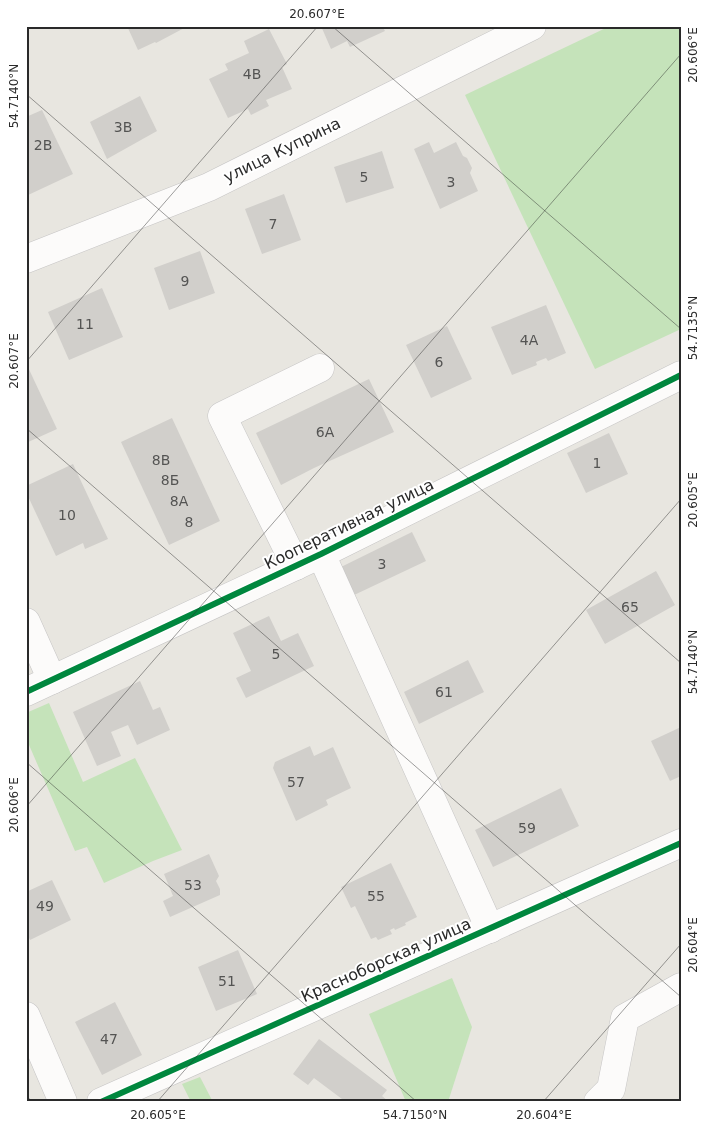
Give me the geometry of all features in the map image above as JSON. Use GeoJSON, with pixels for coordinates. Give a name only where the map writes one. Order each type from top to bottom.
{"type":"FeatureCollection","features":[{"type":"Feature","properties":{"kind":"street","name":"улица Куприна"},"geometry":{"type":"LineString","coordinates":[[26,259],[209,186],[532,26]]}},
{"type":"Feature","properties":{"kind":"street"},"geometry":{"type":"LineString","coordinates":[[296,566],[222,416],[320,368]]}},
{"type":"Feature","properties":{"kind":"street","name":"Кооперативная улица"},"geometry":{"type":"LineString","coordinates":[[26,692],[321,554],[681,375]]}},
{"type":"Feature","properties":{"kind":"street"},"geometry":{"type":"LineString","coordinates":[[321,554],[490,929]]}},
{"type":"Feature","properties":{"kind":"street"},"geometry":{"type":"LineString","coordinates":[[26,622],[52,680]]}},
{"type":"Feature","properties":{"kind":"street","name":"Красноборская улица"},"geometry":{"type":"LineString","coordinates":[[101,1102],[681,843]]}},
{"type":"Feature","properties":{"kind":"street"},"geometry":{"type":"LineString","coordinates":[[609,1097],[625,1018],[681,987]]}},
{"type":"Feature","properties":{"kind":"street"},"geometry":{"type":"LineString","coordinates":[[26,1016],[63,1102]]}},
{"type":"Feature","properties":{"kind":"green space"},"geometry":{"type":"Polygon","coordinates":[[[610,26],[681,26],[681,329],[595,369],[465,95],[610,26]]]}},
{"type":"Feature","properties":{"kind":"green space"},"geometry":{"type":"Polygon","coordinates":[[[49,703],[83,782],[135,758],[182,850],[104,883],[87,847],[75,851],[26,738],[26,713],[49,703]]]}},
{"type":"Feature","properties":{"kind":"green space"},"geometry":{"type":"Polygon","coordinates":[[[452,978],[472,1027],[448,1102],[406,1102],[369,1014],[452,978]]]}},
{"type":"Feature","properties":{"kind":"green space"},"geometry":{"type":"Polygon","coordinates":[[[200,1077],[213,1102],[191,1102],[182,1084],[200,1077]]]}},
{"type":"Feature","properties":{"kind":"building"},"geometry":{"type":"Polygon","coordinates":[[[127,26],[188,26],[138,50],[127,26]]]}},
{"type":"Feature","properties":{"kind":"building"},"geometry":{"type":"Polygon","coordinates":[[[321,26],[382,26],[385,31],[350,47],[347,41],[331,49],[321,26]]]}},
{"type":"Feature","properties":{"kind":"building"},"geometry":{"type":"Polygon","coordinates":[[[269,29],[287,64],[282,67],[292,89],[266,100],[269,106],[251,115],[248,109],[228,118],[209,79],[228,70],[225,64],[249,53],[244,41],[269,29]]]}},
{"type":"Feature","properties":{"kind":"building"},"geometry":{"type":"Polygon","coordinates":[[[140,96],[157,131],[107,159],[90,122],[140,96]]]}},
{"type":"Feature","properties":{"kind":"building"},"geometry":{"type":"Polygon","coordinates":[[[42,110],[73,174],[26,196],[26,117],[42,110]]]}},
{"type":"Feature","properties":{"kind":"building"},"geometry":{"type":"Polygon","coordinates":[[[429,142],[434,153],[456,142],[472,168],[470,173],[478,191],[440,209],[414,149],[429,142]]]}},
{"type":"Feature","properties":{"kind":"building"},"geometry":{"type":"Polygon","coordinates":[[[382,151],[394,188],[346,203],[334,167],[382,151]]]}},
{"type":"Feature","properties":{"kind":"building"},"geometry":{"type":"Polygon","coordinates":[[[284,194],[301,240],[262,254],[245,209],[284,194]]]}},
{"type":"Feature","properties":{"kind":"building"},"geometry":{"type":"Polygon","coordinates":[[[200,251],[215,293],[169,310],[154,268],[200,251]]]}},
{"type":"Feature","properties":{"kind":"building"},"geometry":{"type":"Polygon","coordinates":[[[102,288],[123,337],[69,360],[48,312],[102,288]]]}},
{"type":"Feature","properties":{"kind":"building"},"geometry":{"type":"Polygon","coordinates":[[[546,305],[566,353],[548,361],[546,358],[536,362],[537,365],[512,375],[491,327],[546,305]]]}},
{"type":"Feature","properties":{"kind":"building"},"geometry":{"type":"Polygon","coordinates":[[[447,326],[472,379],[431,398],[406,345],[447,326]]]}},
{"type":"Feature","properties":{"kind":"building"},"geometry":{"type":"Polygon","coordinates":[[[26,363],[57,429],[26,443],[26,363]]]}},
{"type":"Feature","properties":{"kind":"building"},"geometry":{"type":"Polygon","coordinates":[[[369,379],[394,432],[281,485],[256,433],[369,379]]]}},
{"type":"Feature","properties":{"kind":"building"},"geometry":{"type":"Polygon","coordinates":[[[172,418],[220,521],[169,545],[121,442],[172,418]]]}},
{"type":"Feature","properties":{"kind":"building"},"geometry":{"type":"Polygon","coordinates":[[[609,433],[628,474],[586,493],[567,453],[609,433]]]}},
{"type":"Feature","properties":{"kind":"building"},"geometry":{"type":"Polygon","coordinates":[[[73,464],[108,539],[85,549],[83,543],[56,556],[26,492],[26,486],[73,464]]]}},
{"type":"Feature","properties":{"kind":"building"},"geometry":{"type":"Polygon","coordinates":[[[412,532],[426,561],[352,596],[339,568],[412,532]]]}},
{"type":"Feature","properties":{"kind":"building"},"geometry":{"type":"Polygon","coordinates":[[[656,571],[675,605],[605,644],[586,610],[656,571]]]}},
{"type":"Feature","properties":{"kind":"building"},"geometry":{"type":"Polygon","coordinates":[[[269,616],[281,641],[298,633],[314,666],[246,698],[236,678],[251,671],[233,633],[269,616]]]}},
{"type":"Feature","properties":{"kind":"building"},"geometry":{"type":"Polygon","coordinates":[[[468,660],[484,692],[419,724],[404,692],[468,660]]]}},
{"type":"Feature","properties":{"kind":"building"},"geometry":{"type":"Polygon","coordinates":[[[140,681],[153,710],[160,707],[170,730],[137,745],[128,725],[111,732],[121,756],[97,766],[73,712],[140,681]]]}},
{"type":"Feature","properties":{"kind":"building"},"geometry":{"type":"Polygon","coordinates":[[[681,727],[681,776],[670,781],[651,741],[681,727]]]}},
{"type":"Feature","properties":{"kind":"building"},"geometry":{"type":"Polygon","coordinates":[[[310,746],[314,756],[333,747],[351,788],[326,800],[328,805],[296,821],[273,768],[275,762],[310,746]]]}},
{"type":"Feature","properties":{"kind":"building"},"geometry":{"type":"Polygon","coordinates":[[[561,788],[579,826],[493,867],[475,830],[561,788]]]}},
{"type":"Feature","properties":{"kind":"building"},"geometry":{"type":"Polygon","coordinates":[[[209,854],[219,876],[216,881],[220,889],[220,895],[170,917],[163,901],[173,896],[164,874],[209,854]]]}},
{"type":"Feature","properties":{"kind":"building"},"geometry":{"type":"Polygon","coordinates":[[[391,863],[417,917],[405,923],[406,925],[390,930],[392,934],[378,940],[376,937],[371,939],[355,906],[351,908],[341,887],[391,863]]]}},
{"type":"Feature","properties":{"kind":"building"},"geometry":{"type":"Polygon","coordinates":[[[52,880],[71,920],[30,940],[26,932],[26,892],[52,880]]]}},
{"type":"Feature","properties":{"kind":"building"},"geometry":{"type":"Polygon","coordinates":[[[238,950],[257,994],[216,1011],[198,967],[238,950]]]}},
{"type":"Feature","properties":{"kind":"building"},"geometry":{"type":"Polygon","coordinates":[[[115,1002],[142,1055],[102,1075],[75,1022],[115,1002]]]}},
{"type":"Feature","properties":{"kind":"building"},"geometry":{"type":"Polygon","coordinates":[[[319,1039],[387,1090],[382,1096],[389,1102],[346,1102],[314,1078],[308,1085],[293,1074],[319,1039]]]}},
{"type":"Feature","properties":{"kind":"cycle path"},"geometry":{"type":"LineString","coordinates":[[26,692],[321,554],[681,375]]}},
{"type":"Feature","properties":{"kind":"cycle path"},"geometry":{"type":"LineString","coordinates":[[101,1102],[681,843]]}}]}
